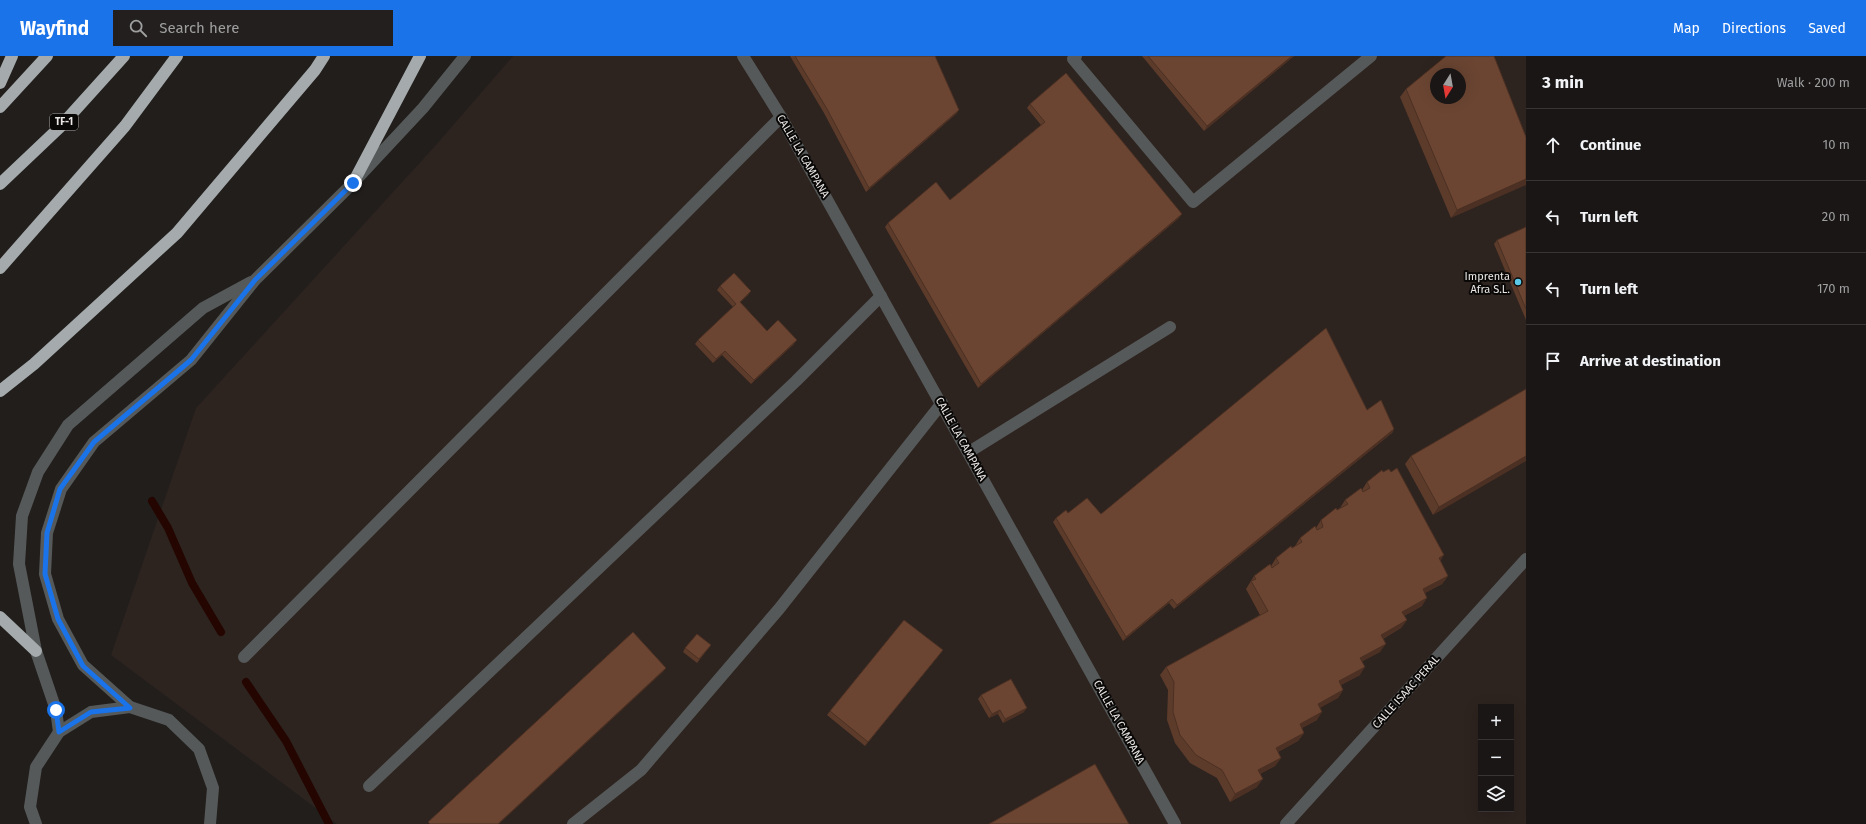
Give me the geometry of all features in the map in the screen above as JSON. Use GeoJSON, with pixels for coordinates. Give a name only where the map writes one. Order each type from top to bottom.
{"type":"FeatureCollection","features":[{"type":"Feature","properties":{"kind":"highway"},"geometry":{"type":"LineString","coordinates":[[0,83],[12,56]]}},
{"type":"Feature","properties":{"kind":"highway"},"geometry":{"type":"LineString","coordinates":[[0,107],[47,56]]}},
{"type":"Feature","properties":{"kind":"highway","name":"TF-1"},"geometry":{"type":"LineString","coordinates":[[0,184],[59,128],[124,56]]}},
{"type":"Feature","properties":{"kind":"highway"},"geometry":{"type":"LineString","coordinates":[[0,268],[125,126],[177,56]]}},
{"type":"Feature","properties":{"kind":"highway"},"geometry":{"type":"LineString","coordinates":[[0,391],[34,364],[177,233],[315,70],[324,56]]}},
{"type":"Feature","properties":{"kind":"highway"},"geometry":{"type":"LineString","coordinates":[[353,183],[420,56]]}},
{"type":"Feature","properties":{"kind":"highway"},"geometry":{"type":"LineString","coordinates":[[0,617],[36,651]]}},
{"type":"Feature","properties":{"kind":"street"},"geometry":{"type":"LineString","coordinates":[[130,708],[83,666],[58,619],[45,574],[47,533],[60,489],[94,442],[191,360],[255,280],[353,183],[423,108],[465,56]]}},
{"type":"Feature","properties":{"kind":"street","name":"CALLE LA CAMPANA"},"geometry":{"type":"LineString","coordinates":[[743,56],[781,118],[942,403],[1175,824]]}},
{"type":"Feature","properties":{"kind":"street"},"geometry":{"type":"LineString","coordinates":[[1076,56],[1073,59],[1193,202],[1371,56]]}},
{"type":"Feature","properties":{"kind":"street"},"geometry":{"type":"LineString","coordinates":[[244,657],[781,118]]}},
{"type":"Feature","properties":{"kind":"street"},"geometry":{"type":"LineString","coordinates":[[59,732],[56,710],[36,651],[18,564],[22,516],[38,472],[68,425],[203,308],[255,280]]}},
{"type":"Feature","properties":{"kind":"street"},"geometry":{"type":"LineString","coordinates":[[369,786],[791,386],[881,296]]}},
{"type":"Feature","properties":{"kind":"street"},"geometry":{"type":"LineString","coordinates":[[969,452],[1170,327]]}},
{"type":"Feature","properties":{"kind":"street"},"geometry":{"type":"LineString","coordinates":[[573,824],[641,770],[779,609],[942,403]]}},
{"type":"Feature","properties":{"kind":"street","name":"CALLE ISAAC PERAL"},"geometry":{"type":"LineString","coordinates":[[1286,824],[1526,559]]}},
{"type":"Feature","properties":{"kind":"street"},"geometry":{"type":"LineString","coordinates":[[36,824],[30,807],[36,767],[59,732],[91,712],[130,708],[169,720],[199,749],[213,788],[210,824]]}},
{"type":"Feature","properties":{"kind":"shaded area"},"geometry":{"type":"Polygon","coordinates":[[[513,56],[1526,56],[1526,824],[337,824],[111,655],[196,408],[435,146],[513,56]]]}},
{"type":"Feature","properties":{"kind":"building"},"geometry":{"type":"Polygon","coordinates":[[[795,56],[935,56],[959,110],[869,188],[827,109],[795,56]]]}},
{"type":"Feature","properties":{"kind":"building"},"geometry":{"type":"Polygon","coordinates":[[[1148,56],[1292,56],[1207,126],[1148,56]]]}},
{"type":"Feature","properties":{"kind":"building"},"geometry":{"type":"Polygon","coordinates":[[[1446,56],[1494,56],[1526,137],[1526,179],[1457,210],[1406,89],[1430,69],[1430,104],[1466,104],[1466,68],[1431,68],[1446,56]]]}},
{"type":"Feature","properties":{"kind":"building"},"geometry":{"type":"Polygon","coordinates":[[[1066,73],[1182,214],[981,384],[888,223],[936,182],[950,200],[1045,122],[1030,104],[1066,73]]]}},
{"type":"Feature","properties":{"kind":"building","name":"Imprenta Afra S.L."},"geometry":{"type":"Polygon","coordinates":[[[1526,227],[1526,309],[1497,240],[1526,227]]]}},
{"type":"Feature","properties":{"kind":"building"},"geometry":{"type":"Polygon","coordinates":[[[734,273],[751,291],[740,302],[767,331],[778,320],[797,340],[754,380],[725,351],[716,359],[698,340],[736,304],[720,286],[734,273]]]}},
{"type":"Feature","properties":{"kind":"building"},"geometry":{"type":"Polygon","coordinates":[[[1326,328],[1367,410],[1381,400],[1394,429],[1177,605],[1172,599],[1126,637],[1056,518],[1066,510],[1068,513],[1087,498],[1101,514],[1326,328]]]}},
{"type":"Feature","properties":{"kind":"building"},"geometry":{"type":"Polygon","coordinates":[[[1526,389],[1526,456],[1439,507],[1411,456],[1526,389]]]}},
{"type":"Feature","properties":{"kind":"building"},"geometry":{"type":"Polygon","coordinates":[[[1397,468],[1444,555],[1439,558],[1448,576],[1423,589],[1427,598],[1402,612],[1407,620],[1381,635],[1386,644],[1360,658],[1365,667],[1339,681],[1343,690],[1318,704],[1322,712],[1300,724],[1304,733],[1276,748],[1281,758],[1258,770],[1263,779],[1235,794],[1222,770],[1196,755],[1180,735],[1173,712],[1174,682],[1166,667],[1268,611],[1251,581],[1256,579],[1254,576],[1270,564],[1272,568],[1279,563],[1276,558],[1291,546],[1292,548],[1302,542],[1300,538],[1315,526],[1317,530],[1323,527],[1321,520],[1336,508],[1337,510],[1348,504],[1345,500],[1361,488],[1363,492],[1370,488],[1367,482],[1382,470],[1383,472],[1389,469],[1391,472],[1397,468]]]}},
{"type":"Feature","properties":{"kind":"building"},"geometry":{"type":"Polygon","coordinates":[[[904,620],[943,650],[868,742],[830,711],[904,620]]]}},
{"type":"Feature","properties":{"kind":"building"},"geometry":{"type":"Polygon","coordinates":[[[633,632],[666,668],[498,824],[430,824],[428,822],[633,632]]]}},
{"type":"Feature","properties":{"kind":"building"},"geometry":{"type":"Polygon","coordinates":[[[697,634],[711,645],[699,659],[685,648],[697,634]]]}},
{"type":"Feature","properties":{"kind":"building"},"geometry":{"type":"Polygon","coordinates":[[[1011,679],[1027,708],[1005,719],[1000,710],[992,714],[981,695],[1011,679]]]}},
{"type":"Feature","properties":{"kind":"building"},"geometry":{"type":"Polygon","coordinates":[[[1095,764],[1129,824],[989,824],[1095,764]]]}},
{"type":"Feature","properties":{"kind":"waterway"},"geometry":{"type":"LineString","coordinates":[[152,501],[168,528],[192,583],[221,632]]}},
{"type":"Feature","properties":{"kind":"waterway"},"geometry":{"type":"LineString","coordinates":[[246,682],[286,741],[329,824]]}},
{"type":"Feature","properties":{"kind":"place","name":"Imprenta Afra S.L."},"geometry":{"type":"Point","coordinates":[1518,282]}},
{"type":"Feature","properties":{"kind":"route"},"geometry":{"type":"LineString","coordinates":[[56,710],[59,732],[91,712],[130,708],[83,666],[58,619],[45,574],[47,533],[60,489],[94,442],[191,360],[255,280],[353,183]]}}]}
